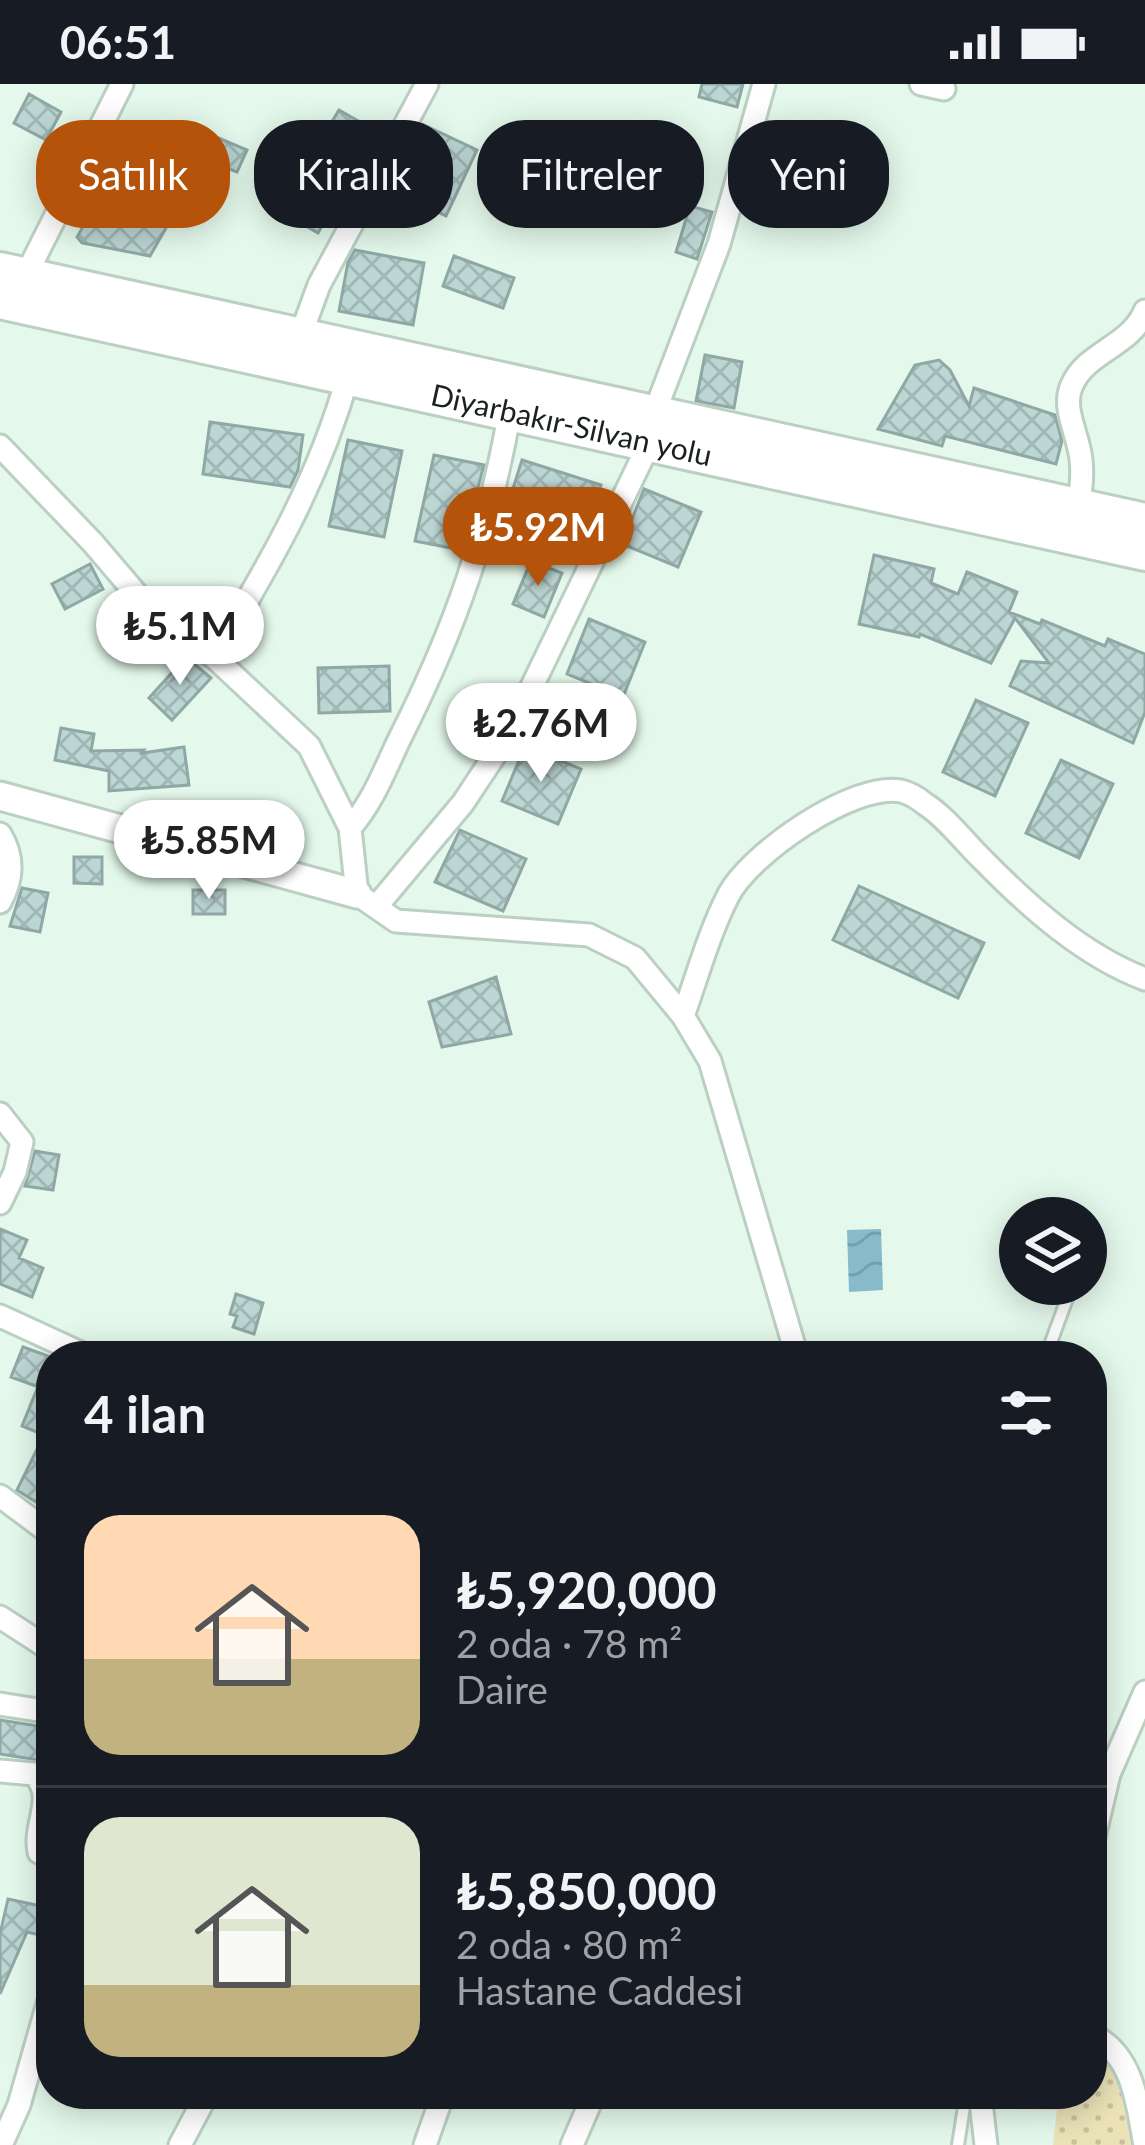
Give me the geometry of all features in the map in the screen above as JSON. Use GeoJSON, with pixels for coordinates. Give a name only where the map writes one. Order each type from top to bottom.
{"type":"FeatureCollection","features":[{"type":"Feature","properties":{"kind":"highway","name":"Diyarbakır-Silvan yolu"},"geometry":{"type":"LineString","coordinates":[[8,283],[300,337],[664,431],[925,488],[1145,552]]}},
{"type":"Feature","properties":{"kind":"highway","name":"Diyarbakır-Silvan yolu"},"geometry":{"type":"LineString","coordinates":[[8,283],[348,376],[510,411],[664,431]]}},
{"type":"Feature","properties":{"kind":"highway","name":"Diyarbakır-Silvan yolu"},"geometry":{"type":"LineString","coordinates":[[925,488],[1078,507],[1145,522]]}},
{"type":"Feature","properties":{"kind":"street"},"geometry":{"type":"LineString","coordinates":[[8,283],[122,84]]}},
{"type":"Feature","properties":{"kind":"street"},"geometry":{"type":"LineString","coordinates":[[300,337],[319,285],[427,84]]}},
{"type":"Feature","properties":{"kind":"street"},"geometry":{"type":"LineString","coordinates":[[367,901],[463,803],[510,732],[664,431],[764,84]]}},
{"type":"Feature","properties":{"kind":"street"},"geometry":{"type":"LineString","coordinates":[[1078,507],[1081,459],[1068,404],[1071,386],[1087,366],[1131,334],[1145,311]]}},
{"type":"Feature","properties":{"kind":"street"},"geometry":{"type":"LineString","coordinates":[[214,657],[304,500],[334,428],[348,376]]}},
{"type":"Feature","properties":{"kind":"street"},"geometry":{"type":"LineString","coordinates":[[350,828],[368,802],[452,631],[479,550],[510,411]]}},
{"type":"Feature","properties":{"kind":"street"},"geometry":{"type":"LineString","coordinates":[[0,446],[162,624],[214,657],[309,746],[350,828],[367,901]]}},
{"type":"Feature","properties":{"kind":"street"},"geometry":{"type":"LineString","coordinates":[[682,1016],[727,897],[739,878],[824,812],[886,792],[903,791],[929,806],[1058,928],[1145,979]]}},
{"type":"Feature","properties":{"kind":"street"},"geometry":{"type":"LineString","coordinates":[[0,796],[367,901],[397,921],[589,935],[634,958],[682,1016],[710,1061],[793,1341]]}},
{"type":"Feature","properties":{"kind":"street"},"geometry":{"type":"LineString","coordinates":[[0,834],[12,868],[0,902]]}},
{"type":"Feature","properties":{"kind":"street"},"geometry":{"type":"LineString","coordinates":[[0,1114],[22,1142],[0,1203]]}},
{"type":"Feature","properties":{"kind":"street"},"geometry":{"type":"LineString","coordinates":[[0,1316],[55,1341]]}},
{"type":"Feature","properties":{"kind":"street"},"geometry":{"type":"LineString","coordinates":[[0,1496],[36,1523]]}},
{"type":"Feature","properties":{"kind":"street"},"geometry":{"type":"LineString","coordinates":[[0,1617],[36,1640]]}},
{"type":"Feature","properties":{"kind":"street"},"geometry":{"type":"LineString","coordinates":[[1107,1782],[1145,1692]]}},
{"type":"Feature","properties":{"kind":"street"},"geometry":{"type":"LineString","coordinates":[[0,1704],[36,1710]]}},
{"type":"Feature","properties":{"kind":"street"},"geometry":{"type":"LineString","coordinates":[[0,1771],[36,1776]]}},
{"type":"Feature","properties":{"kind":"street"},"geometry":{"type":"LineString","coordinates":[[1107,2044],[1126,2066],[1142,2110],[1145,2145]]}},
{"type":"Feature","properties":{"kind":"street"},"geometry":{"type":"LineString","coordinates":[[2,2145],[20,2105],[36,2047]]}},
{"type":"Feature","properties":{"kind":"street"},"geometry":{"type":"LineString","coordinates":[[180,2145],[199,2109]]}},
{"type":"Feature","properties":{"kind":"street"},"geometry":{"type":"LineString","coordinates":[[425,2145],[438,2109]]}},
{"type":"Feature","properties":{"kind":"street"},"geometry":{"type":"LineString","coordinates":[[572,2145],[588,2109]]}},
{"type":"Feature","properties":{"kind":"street"},"geometry":{"type":"LineString","coordinates":[[982,2109],[986,2145]]}},
{"type":"Feature","properties":{"kind":"lane"},"geometry":{"type":"LineString","coordinates":[[1051,1341],[1065,1305]]}},
{"type":"Feature","properties":{"kind":"lane"},"geometry":{"type":"LineString","coordinates":[[958,2145],[964,2109]]}},
{"type":"Feature","properties":{"kind":"shaded area"},"geometry":{"type":"Polygon","coordinates":[[[1107,2059],[1126,2082],[1134,2145],[1053,2145],[1057,2110],[1010,2109],[1107,2109],[1107,2059]]]}},
{"type":"Feature","properties":{"kind":"water"},"geometry":{"type":"Polygon","coordinates":[[[881,1229],[883,1290],[849,1292],[847,1230],[881,1229]]]}},
{"type":"Feature","properties":{"kind":"building"},"geometry":{"type":"Polygon","coordinates":[[[702,84],[743,84],[737,107],[699,97],[702,84]]]}},
{"type":"Feature","properties":{"kind":"building"},"geometry":{"type":"Polygon","coordinates":[[[29,94],[61,112],[57,120],[36,120],[36,135],[14,123],[29,94]]]}},
{"type":"Feature","properties":{"kind":"building"},"geometry":{"type":"Polygon","coordinates":[[[339,110],[357,120],[333,120],[339,110]]]}},
{"type":"Feature","properties":{"kind":"building"},"geometry":{"type":"Polygon","coordinates":[[[453,139],[477,150],[453,201],[453,139]]]}},
{"type":"Feature","properties":{"kind":"building"},"geometry":{"type":"Polygon","coordinates":[[[230,143],[247,150],[237,172],[230,169],[230,143]]]}},
{"type":"Feature","properties":{"kind":"building"},"geometry":{"type":"Polygon","coordinates":[[[704,210],[712,212],[697,259],[676,252],[683,228],[704,228],[704,210]]]}},
{"type":"Feature","properties":{"kind":"building"},"geometry":{"type":"Polygon","coordinates":[[[82,228],[166,228],[150,256],[82,243],[77,237],[82,228]]]}},
{"type":"Feature","properties":{"kind":"building"},"geometry":{"type":"Polygon","coordinates":[[[355,250],[424,263],[413,325],[339,311],[348,262],[355,250]]]}},
{"type":"Feature","properties":{"kind":"building"},"geometry":{"type":"Polygon","coordinates":[[[454,256],[514,278],[503,308],[443,286],[454,256]]]}},
{"type":"Feature","properties":{"kind":"building"},"geometry":{"type":"Polygon","coordinates":[[[705,355],[742,362],[734,408],[696,401],[705,355]]]}},
{"type":"Feature","properties":{"kind":"building"},"geometry":{"type":"Polygon","coordinates":[[[939,360],[950,370],[969,406],[974,388],[1055,415],[1062,441],[1056,464],[945,436],[942,446],[878,429],[915,365],[939,360]]]}},
{"type":"Feature","properties":{"kind":"building"},"geometry":{"type":"Polygon","coordinates":[[[210,422],[303,435],[298,470],[290,487],[203,474],[210,422]]]}},
{"type":"Feature","properties":{"kind":"building"},"geometry":{"type":"Polygon","coordinates":[[[348,440],[402,451],[384,537],[329,526],[348,440]]]}},
{"type":"Feature","properties":{"kind":"building"},"geometry":{"type":"Polygon","coordinates":[[[434,455],[484,465],[461,550],[415,541],[434,455]]]}},
{"type":"Feature","properties":{"kind":"building"},"geometry":{"type":"Polygon","coordinates":[[[522,460],[601,485],[588,519],[570,513],[567,520],[523,506],[507,556],[493,552],[522,460]]]}},
{"type":"Feature","properties":{"kind":"building"},"geometry":{"type":"Polygon","coordinates":[[[644,489],[701,512],[678,567],[622,544],[644,489]]]}},
{"type":"Feature","properties":{"kind":"building"},"geometry":{"type":"Polygon","coordinates":[[[874,555],[934,569],[931,583],[958,594],[967,572],[1017,592],[1009,612],[1105,646],[1108,639],[1145,654],[1145,712],[1133,743],[1010,686],[1021,661],[1049,663],[1015,618],[991,663],[920,634],[859,624],[874,555]]]}},
{"type":"Feature","properties":{"kind":"building"},"geometry":{"type":"Polygon","coordinates":[[[531,561],[562,573],[544,617],[513,604],[531,561]]]}},
{"type":"Feature","properties":{"kind":"building"},"geometry":{"type":"Polygon","coordinates":[[[90,564],[103,589],[65,609],[52,584],[90,564]]]}},
{"type":"Feature","properties":{"kind":"building"},"geometry":{"type":"Polygon","coordinates":[[[589,619],[645,642],[623,697],[567,674],[589,619]]]}},
{"type":"Feature","properties":{"kind":"building"},"geometry":{"type":"Polygon","coordinates":[[[186,657],[211,678],[172,720],[149,698],[186,657]]]}},
{"type":"Feature","properties":{"kind":"building"},"geometry":{"type":"Polygon","coordinates":[[[389,666],[390,711],[319,713],[318,668],[389,666]]]}},
{"type":"Feature","properties":{"kind":"building"},"geometry":{"type":"Polygon","coordinates":[[[976,700],[1028,723],[995,796],[943,772],[976,700]]]}},
{"type":"Feature","properties":{"kind":"building"},"geometry":{"type":"Polygon","coordinates":[[[61,728],[94,734],[91,751],[144,750],[142,753],[184,747],[189,785],[109,791],[109,771],[55,760],[61,728]]]}},
{"type":"Feature","properties":{"kind":"building"},"geometry":{"type":"Polygon","coordinates":[[[525,746],[581,769],[558,824],[502,801],[525,746]]]}},
{"type":"Feature","properties":{"kind":"building"},"geometry":{"type":"Polygon","coordinates":[[[1061,760],[1113,784],[1079,858],[1026,833],[1061,760]]]}},
{"type":"Feature","properties":{"kind":"building"},"geometry":{"type":"Polygon","coordinates":[[[460,830],[526,859],[503,911],[435,882],[460,830]]]}},
{"type":"Feature","properties":{"kind":"building"},"geometry":{"type":"Polygon","coordinates":[[[74,857],[102,857],[102,884],[74,883],[74,857]]]}},
{"type":"Feature","properties":{"kind":"building"},"geometry":{"type":"Polygon","coordinates":[[[859,886],[984,943],[958,998],[833,940],[859,886]]]}},
{"type":"Feature","properties":{"kind":"building"},"geometry":{"type":"Polygon","coordinates":[[[22,888],[48,893],[40,932],[10,926],[22,888]]]}},
{"type":"Feature","properties":{"kind":"building"},"geometry":{"type":"Polygon","coordinates":[[[193,890],[225,890],[225,914],[193,914],[193,890]]]}},
{"type":"Feature","properties":{"kind":"building"},"geometry":{"type":"Polygon","coordinates":[[[496,977],[511,1034],[442,1047],[429,1002],[496,977]]]}},
{"type":"Feature","properties":{"kind":"building"},"geometry":{"type":"Polygon","coordinates":[[[35,1151],[59,1155],[53,1190],[25,1186],[35,1151]]]}},
{"type":"Feature","properties":{"kind":"building"},"geometry":{"type":"Polygon","coordinates":[[[0,1229],[27,1240],[19,1258],[43,1268],[32,1297],[0,1284],[0,1229]]]}},
{"type":"Feature","properties":{"kind":"building"},"geometry":{"type":"Polygon","coordinates":[[[236,1294],[263,1303],[254,1334],[233,1327],[237,1316],[230,1314],[236,1294]]]}},
{"type":"Feature","properties":{"kind":"building"},"geometry":{"type":"Polygon","coordinates":[[[23,1347],[36,1352],[36,1386],[11,1377],[23,1347]]]}},
{"type":"Feature","properties":{"kind":"building"},"geometry":{"type":"Polygon","coordinates":[[[36,1391],[36,1432],[22,1426],[36,1391]]]}},
{"type":"Feature","properties":{"kind":"building"},"geometry":{"type":"Polygon","coordinates":[[[36,1451],[36,1502],[17,1490],[36,1451]]]}},
{"type":"Feature","properties":{"kind":"building"},"geometry":{"type":"Polygon","coordinates":[[[0,1720],[36,1726],[36,1760],[0,1754],[0,1720]]]}},
{"type":"Feature","properties":{"kind":"building"},"geometry":{"type":"Polygon","coordinates":[[[8,1899],[36,1905],[36,1934],[27,1932],[0,1994],[0,1934],[8,1899]]]}}]}
